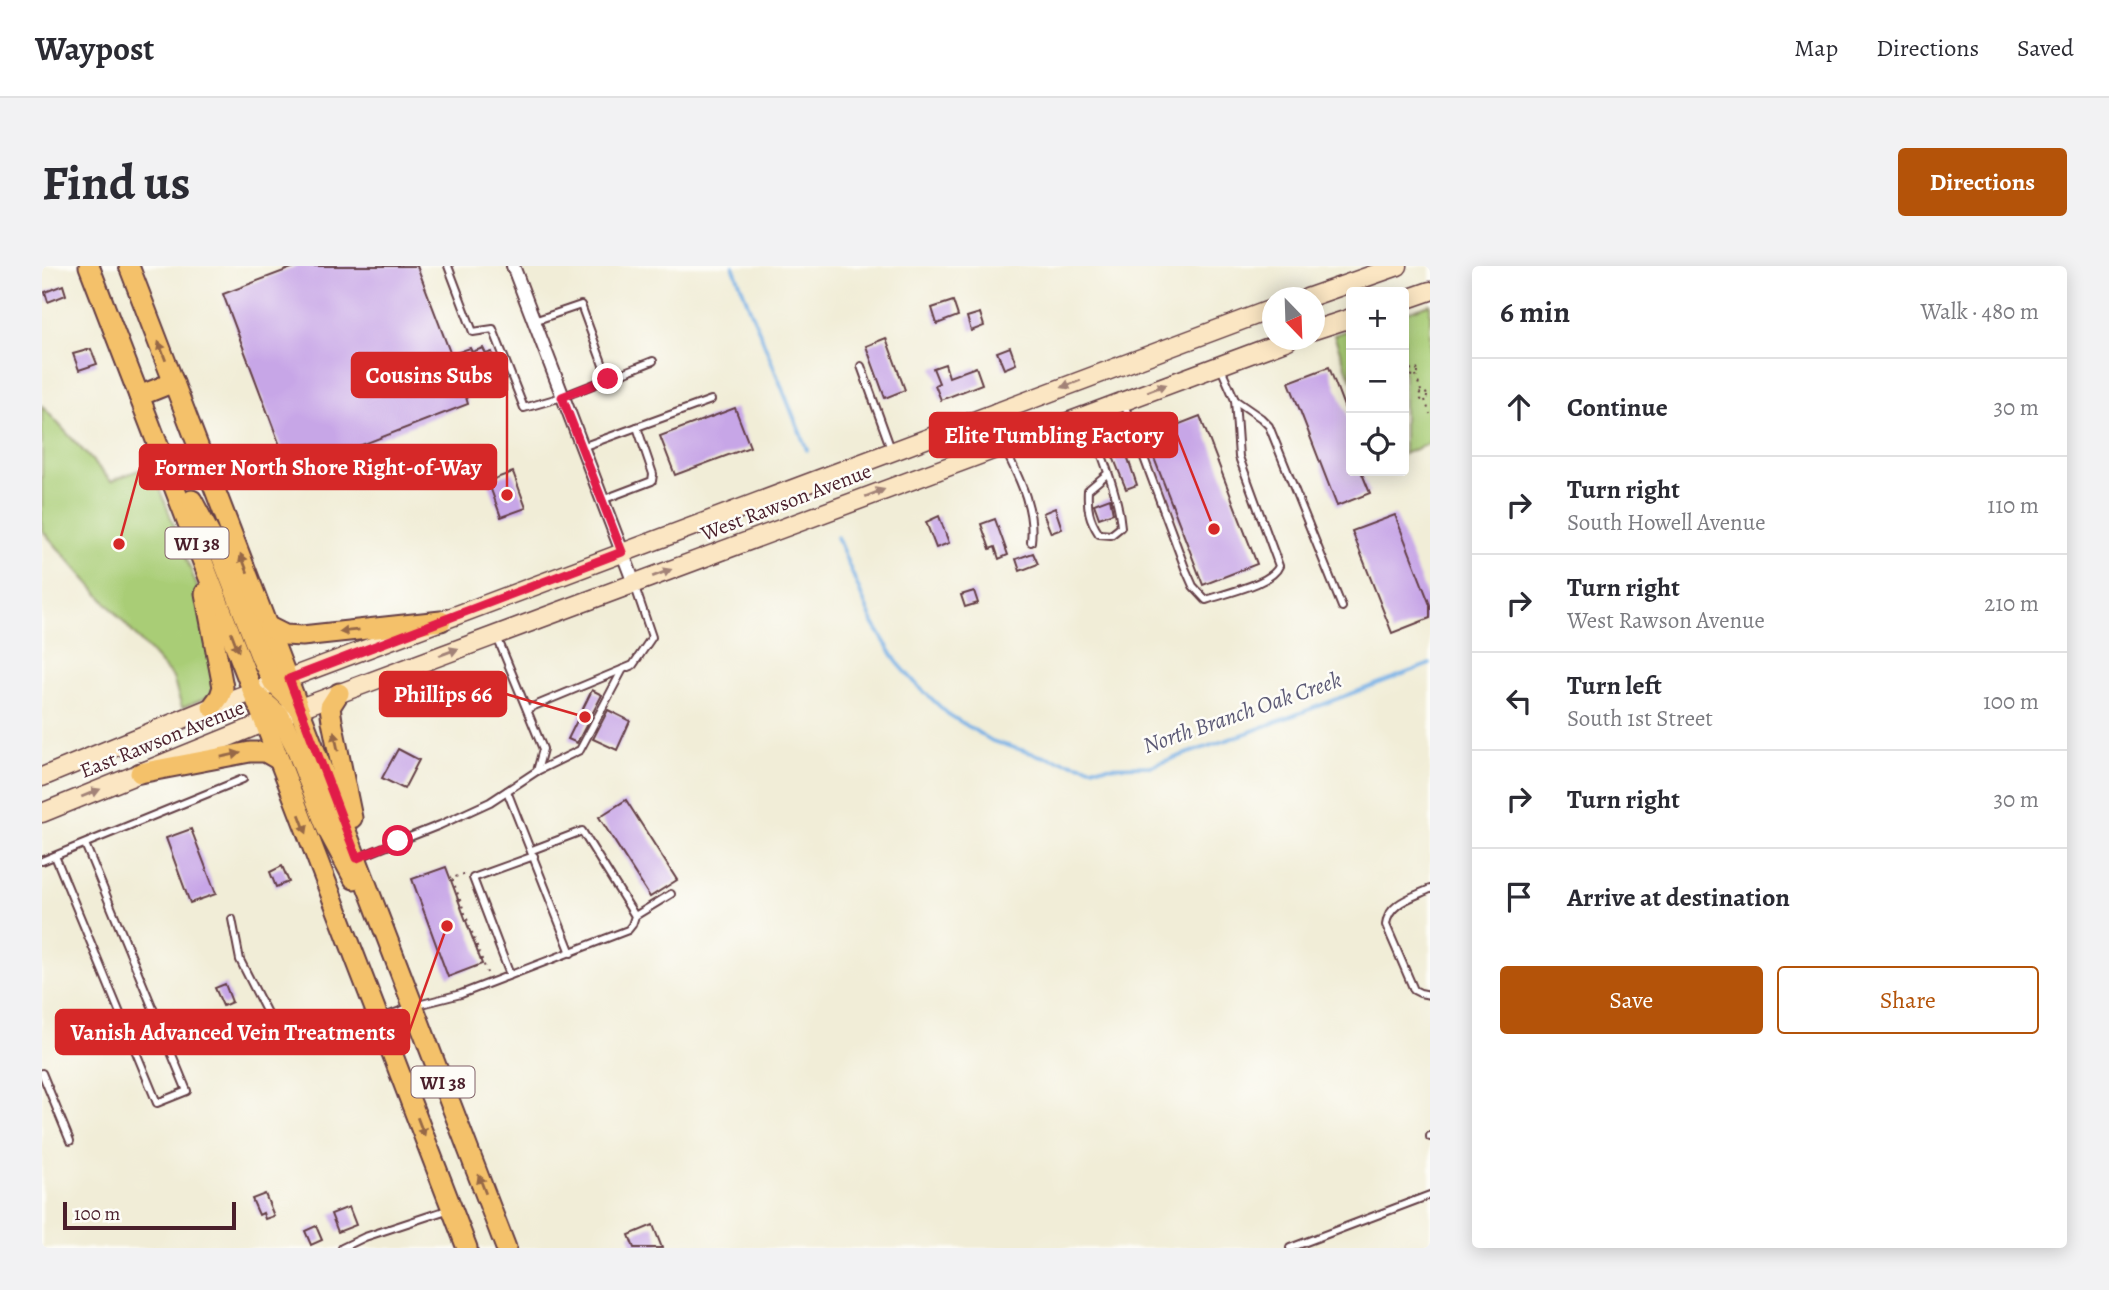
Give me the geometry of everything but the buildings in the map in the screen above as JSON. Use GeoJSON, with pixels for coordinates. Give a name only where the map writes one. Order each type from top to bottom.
{"type":"FeatureCollection","features":[{"type":"Feature","properties":{"kind":"main road","name":"WI 38"},"geometry":{"type":"LineString","coordinates":[[89,266],[253,692],[272,719],[279,760],[467,1248]]}},
{"type":"Feature","properties":{"kind":"main road","name":"WI 38"},"geometry":{"type":"LineString","coordinates":[[129,266],[269,627],[281,682],[300,708],[361,856],[372,872],[380,916],[506,1248]]}},
{"type":"Feature","properties":{"kind":"main road"},"geometry":{"type":"LineString","coordinates":[[1325,292],[1398,266]]}},
{"type":"Feature","properties":{"kind":"main road"},"geometry":{"type":"LineString","coordinates":[[1409,298],[1430,291]]}},
{"type":"Feature","properties":{"kind":"main road","name":"West Rawson Avenue"},"geometry":{"type":"LineString","coordinates":[[281,682],[1262,313]]}},
{"type":"Feature","properties":{"kind":"main road"},"geometry":{"type":"LineString","coordinates":[[1325,326],[1346,320]]}},
{"type":"Feature","properties":{"kind":"main road","name":"West Rawson Avenue"},"geometry":{"type":"LineString","coordinates":[[300,708],[1262,350]]}},
{"type":"Feature","properties":{"kind":"main road"},"geometry":{"type":"LineString","coordinates":[[139,396],[174,382]]}},
{"type":"Feature","properties":{"kind":"main road"},"geometry":{"type":"LineString","coordinates":[[997,412],[1005,445]]}},
{"type":"Feature","properties":{"kind":"main road"},"geometry":{"type":"LineString","coordinates":[[162,452],[183,483],[221,555],[261,658],[281,682]]}},
{"type":"Feature","properties":{"kind":"main road"},"geometry":{"type":"LineString","coordinates":[[189,521],[187,543],[206,595],[222,673],[223,687],[212,707]]}},
{"type":"Feature","properties":{"kind":"main road"},"geometry":{"type":"LineString","coordinates":[[269,627],[285,635],[302,636],[441,621]]}},
{"type":"Feature","properties":{"kind":"main road","name":"East Rawson Avenue"},"geometry":{"type":"LineString","coordinates":[[42,777],[212,707],[281,682]]}},
{"type":"Feature","properties":{"kind":"main road"},"geometry":{"type":"LineString","coordinates":[[339,693],[330,707],[361,856]]}},
{"type":"Feature","properties":{"kind":"main road","name":"East Rawson Avenue"},"geometry":{"type":"LineString","coordinates":[[42,813],[300,708]]}},
{"type":"Feature","properties":{"kind":"main road"},"geometry":{"type":"LineString","coordinates":[[272,719],[295,746],[327,829],[394,953]]}},
{"type":"Feature","properties":{"kind":"main road"},"geometry":{"type":"LineString","coordinates":[[140,773],[250,752],[265,752],[279,760]]}},
{"type":"Feature","properties":{"kind":"street"},"geometry":{"type":"LineString","coordinates":[[513,266],[634,583]]}},
{"type":"Feature","properties":{"kind":"lane"},"geometry":{"type":"LineString","coordinates":[[448,266],[472,332],[493,329],[524,408],[562,397],[653,361]]}},
{"type":"Feature","properties":{"kind":"lane"},"geometry":{"type":"LineString","coordinates":[[534,321],[581,305],[608,379]]}},
{"type":"Feature","properties":{"kind":"lane"},"geometry":{"type":"LineString","coordinates":[[1123,401],[1193,586],[1206,600],[1265,580],[1276,573],[1279,566],[1239,457],[1235,400],[1220,365]]}},
{"type":"Feature","properties":{"kind":"lane"},"geometry":{"type":"LineString","coordinates":[[861,366],[892,451]]}},
{"type":"Feature","properties":{"kind":"lane"},"geometry":{"type":"LineString","coordinates":[[582,447],[710,400]]}},
{"type":"Feature","properties":{"kind":"lane"},"geometry":{"type":"LineString","coordinates":[[1235,400],[1269,426],[1342,607]]}},
{"type":"Feature","properties":{"kind":"lane"},"geometry":{"type":"LineString","coordinates":[[1087,414],[1107,474],[1119,513],[1121,527],[1111,535],[1098,534],[1090,522],[1087,506],[1088,490],[1107,474]]}},
{"type":"Feature","properties":{"kind":"lane"},"geometry":{"type":"LineString","coordinates":[[602,500],[652,481],[653,474],[637,427]]}},
{"type":"Feature","properties":{"kind":"lane"},"geometry":{"type":"LineString","coordinates":[[1005,445],[1030,506],[1033,526],[1031,542]]}},
{"type":"Feature","properties":{"kind":"lane"},"geometry":{"type":"LineString","coordinates":[[527,709],[633,665],[652,637],[634,583]]}},
{"type":"Feature","properties":{"kind":"lane"},"geometry":{"type":"LineString","coordinates":[[496,635],[543,749],[537,771]]}},
{"type":"Feature","properties":{"kind":"lane"},"geometry":{"type":"LineString","coordinates":[[361,856],[490,802],[537,771],[580,750],[623,669]]}},
{"type":"Feature","properties":{"kind":"lane"},"geometry":{"type":"LineString","coordinates":[[42,861],[243,779]]}},
{"type":"Feature","properties":{"kind":"lane"},"geometry":{"type":"LineString","coordinates":[[507,791],[571,953]]}},
{"type":"Feature","properties":{"kind":"lane"},"geometry":{"type":"LineString","coordinates":[[510,975],[473,878],[582,831],[635,916]]}},
{"type":"Feature","properties":{"kind":"lane"},"geometry":{"type":"LineString","coordinates":[[55,856],[157,1103],[187,1091],[85,844]]}},
{"type":"Feature","properties":{"kind":"lane"},"geometry":{"type":"LineString","coordinates":[[1430,889],[1392,908],[1387,915],[1386,925],[1414,990],[1430,995]]}},
{"type":"Feature","properties":{"kind":"lane"},"geometry":{"type":"LineString","coordinates":[[232,919],[240,960],[268,1014],[296,1030],[354,1028],[414,1006],[461,994],[628,930],[635,916],[671,894]]}},
{"type":"Feature","properties":{"kind":"lane"},"geometry":{"type":"LineString","coordinates":[[42,1073],[70,1141]]}},
{"type":"Feature","properties":{"kind":"lane"},"geometry":{"type":"LineString","coordinates":[[1290,1248],[1430,1195]]}},
{"type":"Feature","properties":{"kind":"lane"},"geometry":{"type":"LineString","coordinates":[[342,1248],[365,1237],[452,1209]]}},
{"type":"Feature","properties":{"kind":"path"},"geometry":{"type":"LineString","coordinates":[[1415,376],[1421,392],[1419,397],[1424,399],[1430,414]]}},
{"type":"Feature","properties":{"kind":"path"},"geometry":{"type":"LineString","coordinates":[[1421,392],[1428,393],[1424,399]]}},
{"type":"Feature","properties":{"kind":"path"},"geometry":{"type":"LineString","coordinates":[[473,878],[467,873],[452,878],[488,975],[479,978]]}},
{"type":"Feature","properties":{"kind":"green space"},"geometry":{"type":"Polygon","coordinates":[[[1430,304],[1430,443],[1409,452],[1409,350],[1409,311],[1430,304]]]}},
{"type":"Feature","properties":{"kind":"green space"},"geometry":{"type":"Polygon","coordinates":[[[1346,331],[1346,367],[1334,335],[1346,331]]]}},
{"type":"Feature","properties":{"kind":"green space"},"geometry":{"type":"Polygon","coordinates":[[[42,406],[111,481],[151,465],[198,589],[219,679],[211,696],[182,708],[173,678],[42,530],[42,406]]]}},
{"type":"Feature","properties":{"kind":"waterway","name":"North Branch Oak Creek"},"geometry":{"type":"LineString","coordinates":[[733,266],[807,450]]}},
{"type":"Feature","properties":{"kind":"waterway","name":"North Branch Oak Creek"},"geometry":{"type":"LineString","coordinates":[[837,537],[873,623],[897,662],[948,714],[992,741],[1091,767],[1151,766],[1430,664]]}},
{"type":"Feature","properties":{"kind":"place","name":"Cousins Subs"},"geometry":{"type":"Point","coordinates":[507,495]}},
{"type":"Feature","properties":{"kind":"place","name":"Elite Tumbling Factory"},"geometry":{"type":"Point","coordinates":[1214,529]}},
{"type":"Feature","properties":{"kind":"place","name":"Former North Shore Right-of-Way"},"geometry":{"type":"Point","coordinates":[119,544]}},
{"type":"Feature","properties":{"kind":"place","name":"Phillips 66"},"geometry":{"type":"Point","coordinates":[585,717]}},
{"type":"Feature","properties":{"kind":"place","name":"Vanish Advanced Vein Treatments"},"geometry":{"type":"Point","coordinates":[447,926]}},
{"type":"Feature","properties":{"kind":"route"},"geometry":{"type":"LineString","coordinates":[[398,841],[357,858],[289,679],[622,552],[562,397],[608,379]]}}]}
